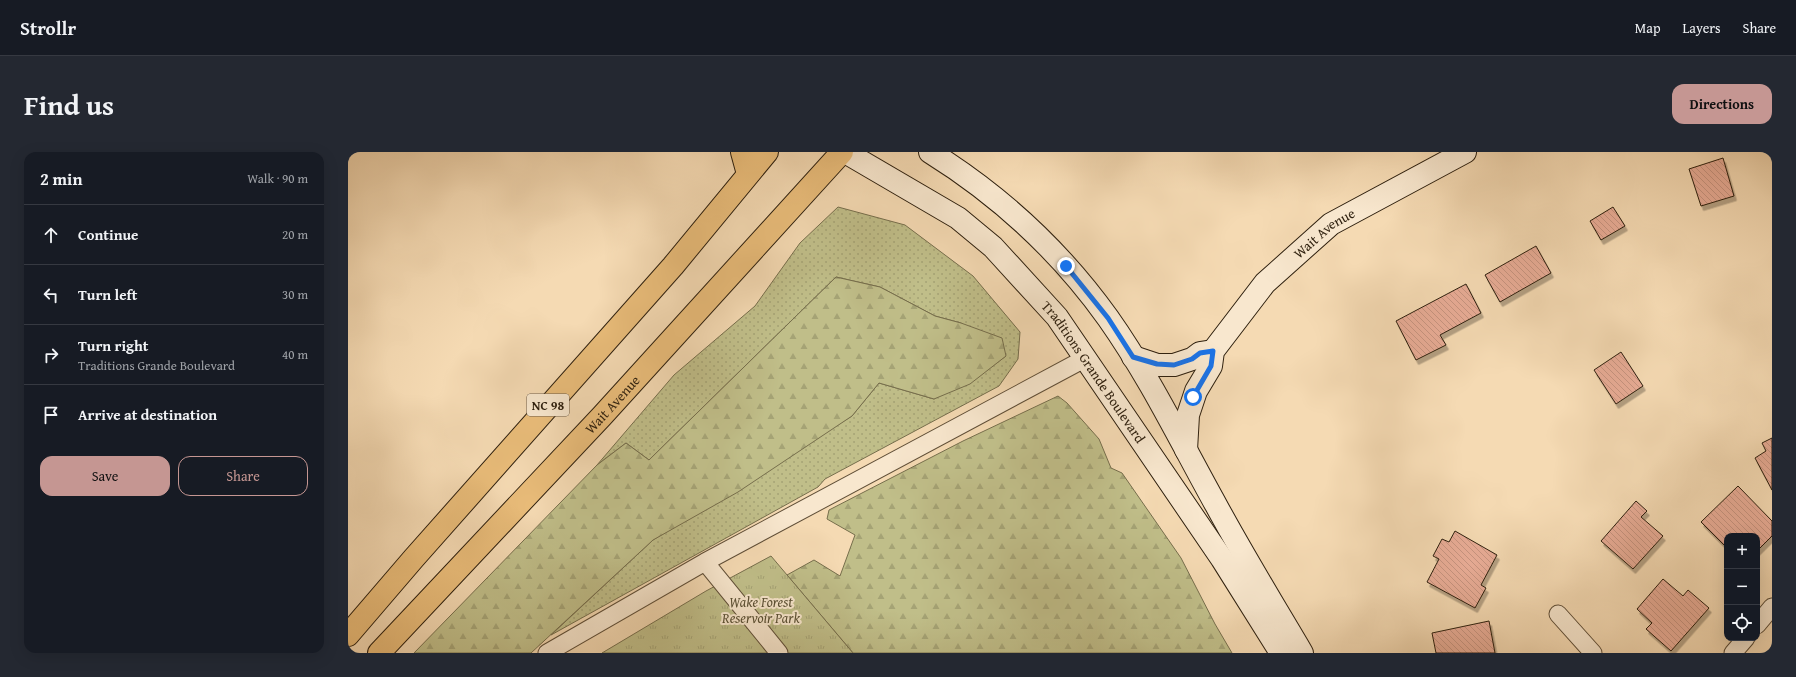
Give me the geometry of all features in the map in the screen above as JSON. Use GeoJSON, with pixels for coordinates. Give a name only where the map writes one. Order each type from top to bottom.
{"type":"FeatureCollection","features":[{"type":"Feature","properties":{"kind":"highway"},"geometry":{"type":"LineString","coordinates":[[742,152],[748,174]]}},
{"type":"Feature","properties":{"kind":"highway","name":"NC 98"},"geometry":{"type":"LineString","coordinates":[[348,635],[419,552],[673,266],[767,152]]}},
{"type":"Feature","properties":{"kind":"highway","name":"Wait Avenue"},"geometry":{"type":"LineString","coordinates":[[379,653],[602,416],[844,152]]}},
{"type":"Feature","properties":{"kind":"main road","name":"Traditions Grande Boulevard"},"geometry":{"type":"LineString","coordinates":[[844,152],[943,207],[977,233],[993,247],[1057,317],[1222,560],[1281,653]]}},
{"type":"Feature","properties":{"kind":"main road"},"geometry":{"type":"LineString","coordinates":[[930,152],[964,173],[991,193],[1033,231],[1088,292],[1133,357],[1186,450],[1230,532],[1302,653]]}},
{"type":"Feature","properties":{"kind":"main road","name":"Wait Avenue"},"geometry":{"type":"LineString","coordinates":[[1213,351],[1266,282],[1331,224],[1465,152]]}},
{"type":"Feature","properties":{"kind":"main road"},"geometry":{"type":"LineString","coordinates":[[1133,357],[1157,364],[1174,365],[1192,359],[1200,353],[1213,351],[1211,366],[1202,379],[1191,404],[1186,428],[1186,450]]}},
{"type":"Feature","properties":{"kind":"street"},"geometry":{"type":"LineString","coordinates":[[547,653],[705,562],[1086,358]]}},
{"type":"Feature","properties":{"kind":"street"},"geometry":{"type":"LineString","coordinates":[[705,562],[779,653]]}},
{"type":"Feature","properties":{"kind":"street"},"geometry":{"type":"LineString","coordinates":[[1760,621],[1772,607]]}},
{"type":"Feature","properties":{"kind":"street"},"geometry":{"type":"LineString","coordinates":[[1558,614],[1593,653]]}},
{"type":"Feature","properties":{"kind":"street"},"geometry":{"type":"LineString","coordinates":[[1733,653],[1743,641]]}},
{"type":"Feature","properties":{"kind":"green space"},"geometry":{"type":"Polygon","coordinates":[[[838,207],[905,225],[973,276],[1020,332],[1018,359],[999,386],[825,479],[818,487],[551,635],[653,540],[852,416],[879,383],[934,399],[988,369],[1006,356],[961,323],[935,316],[880,287],[836,277],[649,460],[626,443],[597,465],[674,375],[755,306],[800,243],[838,207]]]}},
{"type":"Feature","properties":{"kind":"green space"},"geometry":{"type":"Polygon","coordinates":[[[836,277],[880,287],[935,316],[961,323],[1002,338],[1006,356],[970,384],[934,399],[879,383],[852,416],[738,492],[653,540],[531,653],[414,653],[597,465],[626,443],[649,460],[836,277]]]}},
{"type":"Feature","properties":{"kind":"green space"},"geometry":{"type":"Polygon","coordinates":[[[1058,396],[1067,403],[1099,439],[1111,468],[1122,473],[1181,558],[1215,624],[1232,653],[853,653],[787,575],[814,560],[840,576],[855,535],[827,519],[829,510],[963,441],[1058,396]]]}},
{"type":"Feature","properties":{"kind":"green space","name":"Wake Forest Reservoir Park"},"geometry":{"type":"Polygon","coordinates":[[[771,556],[853,653],[602,653],[706,591],[771,556]]]}},
{"type":"Feature","properties":{"kind":"building"},"geometry":{"type":"Polygon","coordinates":[[[1723,158],[1734,196],[1701,206],[1689,169],[1723,158]]]}},
{"type":"Feature","properties":{"kind":"building"},"geometry":{"type":"Polygon","coordinates":[[[1613,207],[1625,226],[1601,240],[1590,221],[1613,207]]]}},
{"type":"Feature","properties":{"kind":"building"},"geometry":{"type":"Polygon","coordinates":[[[1536,246],[1551,273],[1500,302],[1485,275],[1536,246]]]}},
{"type":"Feature","properties":{"kind":"building"},"geometry":{"type":"Polygon","coordinates":[[[1466,284],[1481,313],[1440,335],[1446,345],[1416,360],[1396,321],[1466,284]]]}},
{"type":"Feature","properties":{"kind":"building"},"geometry":{"type":"Polygon","coordinates":[[[1621,352],[1643,386],[1616,404],[1594,370],[1621,352]]]}},
{"type":"Feature","properties":{"kind":"building"},"geometry":{"type":"Polygon","coordinates":[[[1772,438],[1772,490],[1755,458],[1766,451],[1762,443],[1772,438]]]}},
{"type":"Feature","properties":{"kind":"building"},"geometry":{"type":"Polygon","coordinates":[[[1738,486],[1772,521],[1772,536],[1760,548],[1760,533],[1724,533],[1724,545],[1701,522],[1738,486]]]}},
{"type":"Feature","properties":{"kind":"building"},"geometry":{"type":"Polygon","coordinates":[[[1636,501],[1647,511],[1641,517],[1663,536],[1633,569],[1601,541],[1636,501]]]}},
{"type":"Feature","properties":{"kind":"building"},"geometry":{"type":"Polygon","coordinates":[[[1455,531],[1497,555],[1481,585],[1486,588],[1475,608],[1427,582],[1439,559],[1433,556],[1442,539],[1449,542],[1455,531]]]}},
{"type":"Feature","properties":{"kind":"building"},"geometry":{"type":"Polygon","coordinates":[[[1663,579],[1683,596],[1688,590],[1709,608],[1671,651],[1646,629],[1652,623],[1637,609],[1663,579]]]}},
{"type":"Feature","properties":{"kind":"building"},"geometry":{"type":"Polygon","coordinates":[[[1489,621],[1495,653],[1436,653],[1432,633],[1489,621]]]}},
{"type":"Feature","properties":{"kind":"route"},"geometry":{"type":"LineString","coordinates":[[1066,266],[1108,318],[1133,357],[1157,364],[1174,365],[1192,359],[1200,353],[1213,351],[1211,366],[1202,379],[1193,397]]}}]}
